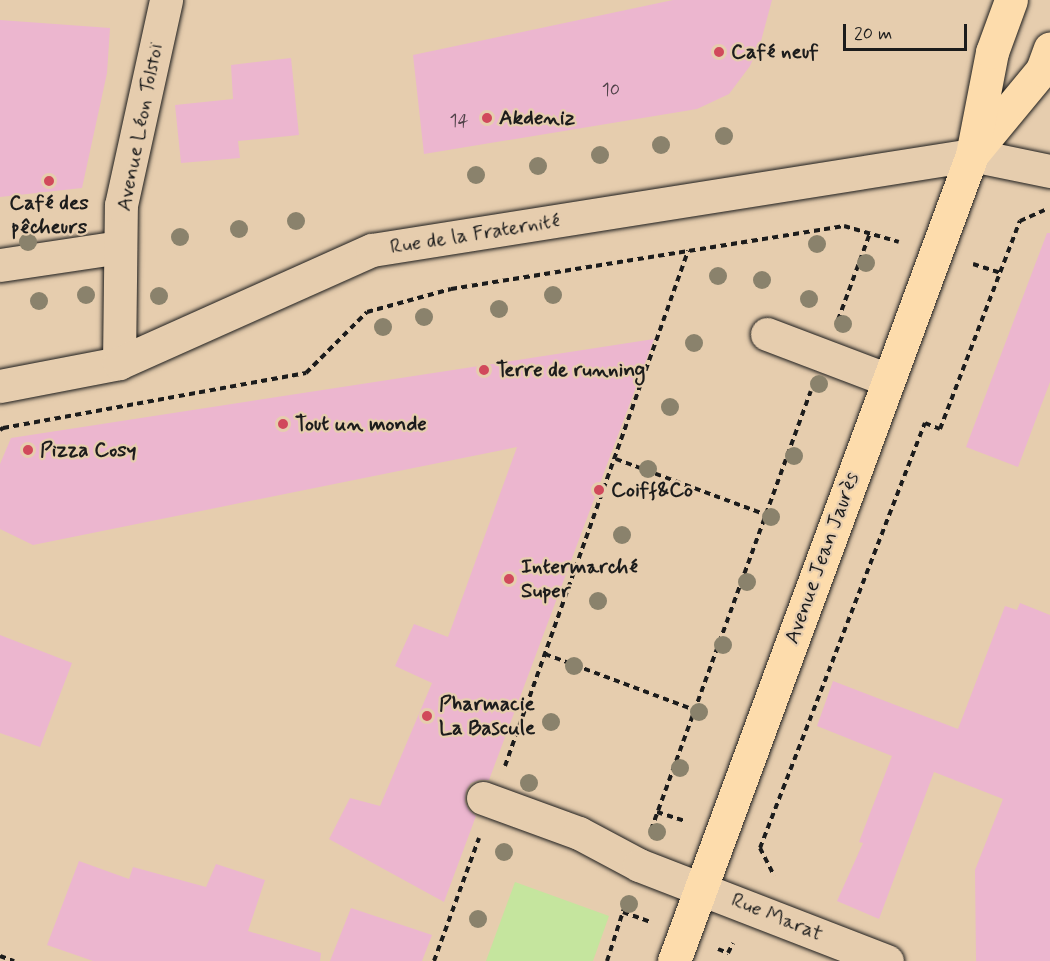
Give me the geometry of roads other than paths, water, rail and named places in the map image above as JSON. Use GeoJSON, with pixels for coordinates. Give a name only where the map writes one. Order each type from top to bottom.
{"type":"FeatureCollection","features":[{"type":"Feature","properties":{"kind":"main road","name":"Avenue Jean Jaurès"},"geometry":{"type":"LineString","coordinates":[[674,961],[972,155],[992,52],[1011,0]]}},
{"type":"Feature","properties":{"kind":"main road","name":"Avenue Jean Jaurès"},"geometry":{"type":"LineString","coordinates":[[972,155],[1042,70],[1050,48]]}},
{"type":"Feature","properties":{"kind":"street","name":"Avenue Léon Tolstoï"},"geometry":{"type":"LineString","coordinates":[[119,363],[122,205],[166,0]]}},
{"type":"Feature","properties":{"kind":"street"},"geometry":{"type":"LineString","coordinates":[[972,155],[1050,171]]}},
{"type":"Feature","properties":{"kind":"street","name":"Rue de la Fraternité"},"geometry":{"type":"LineString","coordinates":[[0,386],[119,363],[372,250],[972,155]]}},
{"type":"Feature","properties":{"kind":"street"},"geometry":{"type":"LineString","coordinates":[[0,265],[120,248]]}},
{"type":"Feature","properties":{"kind":"street"},"geometry":{"type":"LineString","coordinates":[[766,334],[888,380]]}},
{"type":"Feature","properties":{"kind":"street","name":"Rue Marat"},"geometry":{"type":"LineString","coordinates":[[488,800],[579,833],[639,865],[887,961]]}},
{"type":"Feature","properties":{"kind":"place","name":"Café neuf"},"geometry":{"type":"Point","coordinates":[719,52]}},
{"type":"Feature","properties":{"kind":"place","name":"Akdeniz"},"geometry":{"type":"Point","coordinates":[487,118]}},
{"type":"Feature","properties":{"kind":"place","name":"Café des pêcheurs"},"geometry":{"type":"Point","coordinates":[49,181]}},
{"type":"Feature","properties":{"kind":"place","name":"Terre de running"},"geometry":{"type":"Point","coordinates":[484,370]}},
{"type":"Feature","properties":{"kind":"place","name":"Tout un monde"},"geometry":{"type":"Point","coordinates":[283,424]}},
{"type":"Feature","properties":{"kind":"place","name":"Pizza Cosy"},"geometry":{"type":"Point","coordinates":[28,450]}},
{"type":"Feature","properties":{"kind":"place","name":"Coiff&Co"},"geometry":{"type":"Point","coordinates":[599,490]}},
{"type":"Feature","properties":{"kind":"place","name":"Intermarché Super"},"geometry":{"type":"Point","coordinates":[509,579]}},
{"type":"Feature","properties":{"kind":"place","name":"Pharmacie La Bascule"},"geometry":{"type":"Point","coordinates":[427,716]}}]}
